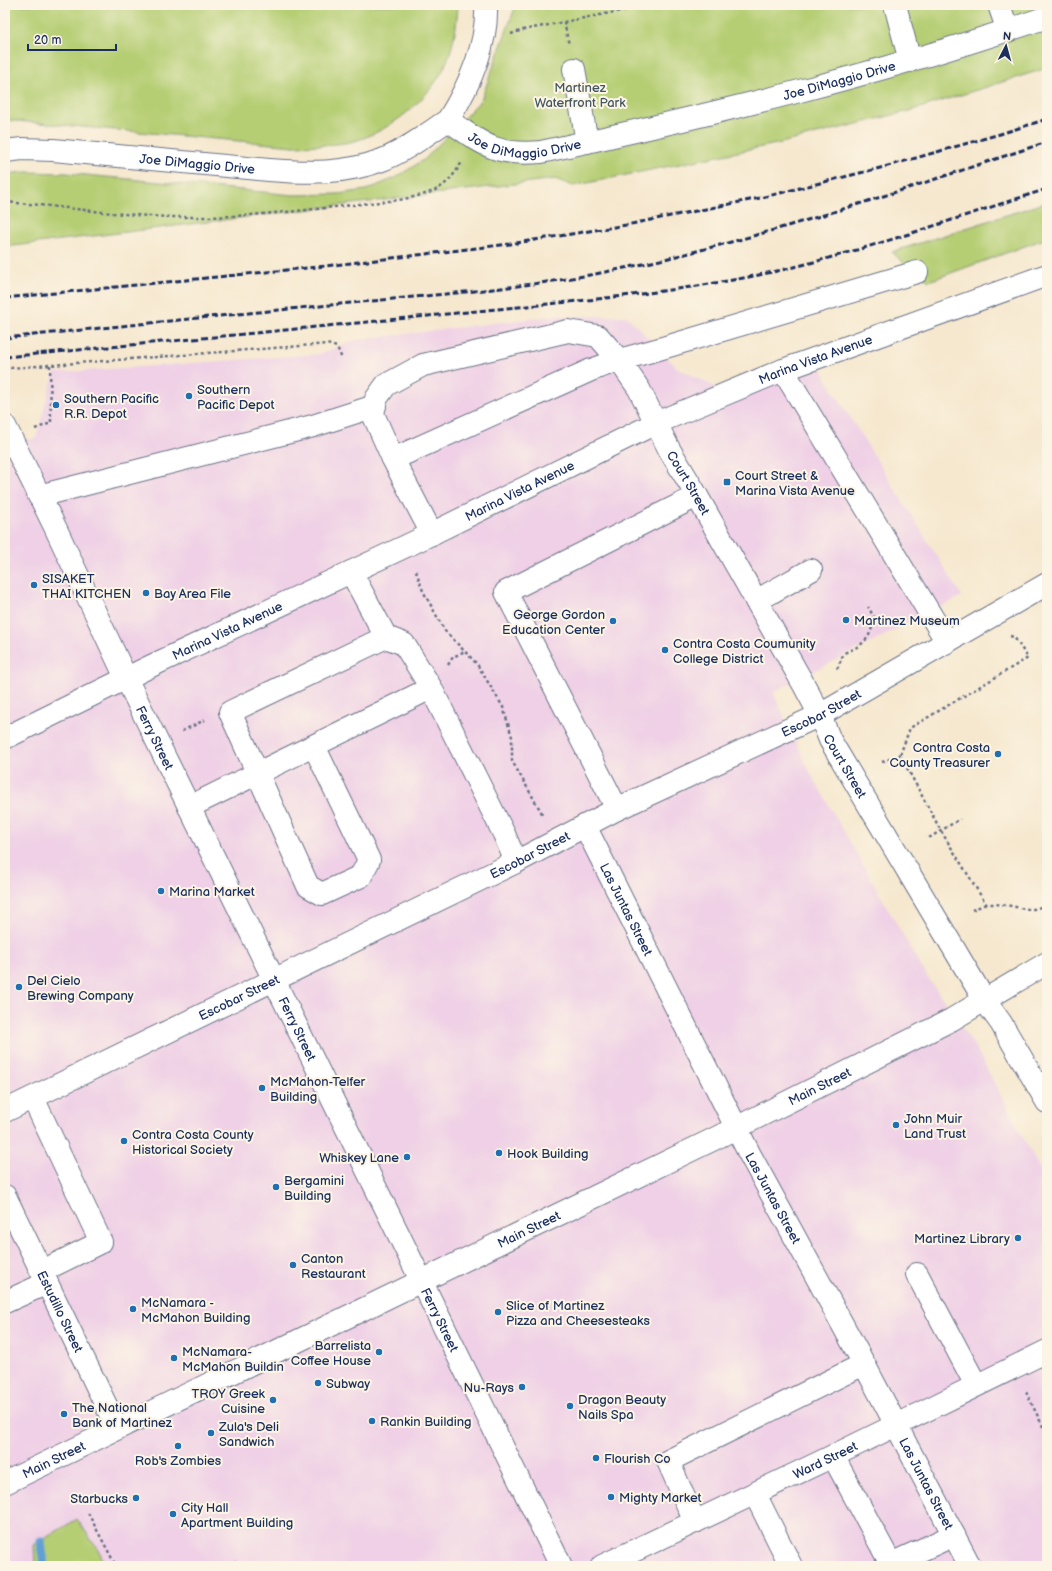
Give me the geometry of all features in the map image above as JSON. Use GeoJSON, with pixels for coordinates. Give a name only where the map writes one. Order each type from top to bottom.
{"type":"FeatureCollection","features":[{"type":"Feature","properties":{"kind":"street"},"geometry":{"type":"LineString","coordinates":[[448,120],[463,95],[474,69],[484,38],[487,18],[486,5]]}},
{"type":"Feature","properties":{"kind":"street"},"geometry":{"type":"LineString","coordinates":[[895,5],[910,61]]}},
{"type":"Feature","properties":{"kind":"street"},"geometry":{"type":"LineString","coordinates":[[999,5],[1008,31]]}},
{"type":"Feature","properties":{"kind":"street","name":"Joe DiMaggio Drive"},"geometry":{"type":"LineString","coordinates":[[5,151],[22,149],[53,150],[290,171],[332,172],[359,168],[383,159],[412,144],[448,120],[491,148],[523,154],[541,152],[776,97],[910,61],[1008,31],[1047,17]]}},
{"type":"Feature","properties":{"kind":"street"},"geometry":{"type":"LineString","coordinates":[[574,69],[587,142]]}},
{"type":"Feature","properties":{"kind":"street"},"geometry":{"type":"LineString","coordinates":[[393,459],[591,370],[618,360],[917,272]]}},
{"type":"Feature","properties":{"kind":"street","name":"Marina Vista Avenue"},"geometry":{"type":"LineString","coordinates":[[5,738],[126,678],[432,534],[656,423],[783,370],[1047,275]]}},
{"type":"Feature","properties":{"kind":"street","name":"Court Street"},"geometry":{"type":"LineString","coordinates":[[375,406],[376,399],[386,385],[423,365],[568,331],[598,336],[639,389],[669,449],[820,715],[830,740],[985,1001],[1001,1023],[1047,1102]]}},
{"type":"Feature","properties":{"kind":"street"},"geometry":{"type":"LineString","coordinates":[[783,370],[947,642]]}},
{"type":"Feature","properties":{"kind":"street"},"geometry":{"type":"LineString","coordinates":[[375,406],[373,414],[393,459],[432,534]]}},
{"type":"Feature","properties":{"kind":"street"},"geometry":{"type":"LineString","coordinates":[[39,496],[313,426],[375,406]]}},
{"type":"Feature","properties":{"kind":"street","name":"Ferry Street"},"geometry":{"type":"LineString","coordinates":[[5,426],[126,678],[561,1566]]}},
{"type":"Feature","properties":{"kind":"street"},"geometry":{"type":"LineString","coordinates":[[617,809],[506,592],[697,496]]}},
{"type":"Feature","properties":{"kind":"street"},"geometry":{"type":"LineString","coordinates":[[756,601],[811,570]]}},
{"type":"Feature","properties":{"kind":"street"},"geometry":{"type":"LineString","coordinates":[[351,572],[386,637],[404,644],[431,688],[504,834],[516,862]]}},
{"type":"Feature","properties":{"kind":"street","name":"Escobar Street"},"geometry":{"type":"LineString","coordinates":[[5,1111],[273,979],[516,862],[617,809],[820,715],[1047,584]]}},
{"type":"Feature","properties":{"kind":"street"},"geometry":{"type":"LineString","coordinates":[[314,746],[369,860],[361,876],[322,894],[308,886],[230,712],[386,637]]}},
{"type":"Feature","properties":{"kind":"street"},"geometry":{"type":"LineString","coordinates":[[189,807],[431,688]]}},
{"type":"Feature","properties":{"kind":"street","name":"Las Juntas Street"},"geometry":{"type":"LineString","coordinates":[[585,826],[737,1126],[749,1153],[864,1364],[970,1566]]}},
{"type":"Feature","properties":{"kind":"street","name":"Main Street"},"geometry":{"type":"LineString","coordinates":[[5,1483],[422,1281],[951,1020],[1047,963]]}},
{"type":"Feature","properties":{"kind":"street"},"geometry":{"type":"LineString","coordinates":[[5,1302],[101,1242],[33,1098]]}},
{"type":"Feature","properties":{"kind":"street","name":"Estudillo Street"},"geometry":{"type":"LineString","coordinates":[[5,1196],[117,1428]]}},
{"type":"Feature","properties":{"kind":"street"},"geometry":{"type":"LineString","coordinates":[[916,1274],[976,1385]]}},
{"type":"Feature","properties":{"kind":"street","name":"Ward Street"},"geometry":{"type":"LineString","coordinates":[[602,1566],[755,1494],[895,1424],[1047,1351]]}},
{"type":"Feature","properties":{"kind":"street"},"geometry":{"type":"LineString","coordinates":[[695,1522],[668,1461],[864,1364]]}},
{"type":"Feature","properties":{"kind":"street"},"geometry":{"type":"LineString","coordinates":[[833,1456],[891,1565],[954,1535]]}},
{"type":"Feature","properties":{"kind":"street"},"geometry":{"type":"LineString","coordinates":[[755,1494],[791,1566]]}},
{"type":"Feature","properties":{"kind":"path"},"geometry":{"type":"LineString","coordinates":[[510,34],[523,30],[651,5]]}},
{"type":"Feature","properties":{"kind":"path"},"geometry":{"type":"LineString","coordinates":[[5,202],[156,217],[244,215],[399,200],[424,195],[436,191],[446,183],[462,162]]}},
{"type":"Feature","properties":{"kind":"path"},"geometry":{"type":"LineString","coordinates":[[5,365],[11,368],[327,344],[337,347],[342,359]]}},
{"type":"Feature","properties":{"kind":"path"},"geometry":{"type":"LineString","coordinates":[[33,430],[51,423],[50,365]]}},
{"type":"Feature","properties":{"kind":"path"},"geometry":{"type":"LineString","coordinates":[[414,564],[423,591],[445,631],[477,664],[503,707],[512,736],[512,762],[543,815]]}},
{"type":"Feature","properties":{"kind":"path"},"geometry":{"type":"LineString","coordinates":[[837,668],[844,653],[860,646],[868,638],[874,617],[868,607]]}},
{"type":"Feature","properties":{"kind":"path"},"geometry":{"type":"LineString","coordinates":[[882,762],[900,755],[910,728],[1028,658],[1014,637]]}},
{"type":"Feature","properties":{"kind":"path"},"geometry":{"type":"LineString","coordinates":[[453,657],[464,651]]}},
{"type":"Feature","properties":{"kind":"path"},"geometry":{"type":"LineString","coordinates":[[182,731],[192,726]]}},
{"type":"Feature","properties":{"kind":"path"},"geometry":{"type":"LineString","coordinates":[[900,755],[986,904]]}},
{"type":"Feature","properties":{"kind":"path"},"geometry":{"type":"LineString","coordinates":[[929,838],[960,819]]}},
{"type":"Feature","properties":{"kind":"path"},"geometry":{"type":"LineString","coordinates":[[972,910],[986,904],[1004,905],[1029,910],[1042,908],[1047,903]]}},
{"type":"Feature","properties":{"kind":"path"},"geometry":{"type":"LineString","coordinates":[[1026,1392],[1047,1436]]}},
{"type":"Feature","properties":{"kind":"path"},"geometry":{"type":"LineString","coordinates":[[88,1513],[116,1566]]}},
{"type":"Feature","properties":{"kind":"path"},"geometry":{"type":"LineString","coordinates":[[228,1566],[237,1561],[239,1566]]}},
{"type":"Feature","properties":{"kind":"shaded area"},"geometry":{"type":"Polygon","coordinates":[[[551,316],[627,316],[676,367],[734,397],[819,358],[828,382],[962,596],[773,692],[810,772],[923,970],[975,1047],[1047,1182],[1047,1566],[105,1566],[100,1553],[41,1541],[34,1545],[35,1566],[5,1566],[5,443],[36,438],[54,373],[319,354],[356,340],[551,316]]]}},
{"type":"Feature","properties":{"kind":"green space"},"geometry":{"type":"Polygon","coordinates":[[[5,5],[458,5],[454,38],[443,70],[418,103],[383,129],[358,140],[334,144],[294,146],[5,120],[5,5]]]}},
{"type":"Feature","properties":{"kind":"green space","name":"Martinez Waterfront Park"},"geometry":{"type":"Polygon","coordinates":[[[516,5],[1047,5],[1047,68],[913,110],[781,143],[573,186],[555,179],[5,247],[5,174],[25,172],[66,173],[293,195],[338,194],[366,190],[395,178],[425,159],[481,100],[516,5]]]}},
{"type":"Feature","properties":{"kind":"green space"},"geometry":{"type":"Polygon","coordinates":[[[1047,202],[1047,238],[929,281],[906,265],[892,252],[1047,202]]]}},
{"type":"Feature","properties":{"kind":"green space"},"geometry":{"type":"Polygon","coordinates":[[[77,1519],[100,1553],[105,1566],[35,1566],[34,1545],[77,1519]]]}},
{"type":"Feature","properties":{"kind":"waterway"},"geometry":{"type":"LineString","coordinates":[[41,1541],[44,1566]]}},
{"type":"Feature","properties":{"kind":"railway"},"geometry":{"type":"LineString","coordinates":[[5,298],[317,267],[510,244],[626,225],[760,198],[884,167],[1047,119]]}},
{"type":"Feature","properties":{"kind":"railway"},"geometry":{"type":"LineString","coordinates":[[5,338],[473,291],[535,284],[595,274],[653,262],[767,232],[1047,142]]}},
{"type":"Feature","properties":{"kind":"railway"},"geometry":{"type":"LineString","coordinates":[[5,357],[590,300],[703,285],[740,279],[811,263],[913,233],[1047,189]]}},
{"type":"Feature","properties":{"kind":"place","name":"Southern Pacific Depot"},"geometry":{"type":"Point","coordinates":[189,396]}},
{"type":"Feature","properties":{"kind":"place","name":"Southern Pacific R.R. Depot"},"geometry":{"type":"Point","coordinates":[56,405]}},
{"type":"Feature","properties":{"kind":"place","name":"Court Street & Marina Vista Avenue"},"geometry":{"type":"Point","coordinates":[727,482]}},
{"type":"Feature","properties":{"kind":"place","name":"SISAKET THAI KITCHEN"},"geometry":{"type":"Point","coordinates":[34,585]}},
{"type":"Feature","properties":{"kind":"place","name":"Bay Area File"},"geometry":{"type":"Point","coordinates":[146,593]}},
{"type":"Feature","properties":{"kind":"place","name":"Martinez Museum"},"geometry":{"type":"Point","coordinates":[846,620]}},
{"type":"Feature","properties":{"kind":"place","name":"George Gordon Education Center"},"geometry":{"type":"Point","coordinates":[613,621]}},
{"type":"Feature","properties":{"kind":"place","name":"Contra Costa Coumunity College District"},"geometry":{"type":"Point","coordinates":[665,650]}},
{"type":"Feature","properties":{"kind":"place","name":"Contra Costa County Treasurer"},"geometry":{"type":"Point","coordinates":[998,754]}},
{"type":"Feature","properties":{"kind":"place","name":"Marina Market"},"geometry":{"type":"Point","coordinates":[161,891]}},
{"type":"Feature","properties":{"kind":"place","name":"Del Cielo Brewing Company"},"geometry":{"type":"Point","coordinates":[19,987]}},
{"type":"Feature","properties":{"kind":"place","name":"McMahon-Telfer Building"},"geometry":{"type":"Point","coordinates":[262,1088]}},
{"type":"Feature","properties":{"kind":"place","name":"John Muir Land Trust"},"geometry":{"type":"Point","coordinates":[896,1125]}},
{"type":"Feature","properties":{"kind":"place","name":"Contra Costa County Historical Society"},"geometry":{"type":"Point","coordinates":[124,1141]}},
{"type":"Feature","properties":{"kind":"place","name":"Hook Building"},"geometry":{"type":"Point","coordinates":[499,1153]}},
{"type":"Feature","properties":{"kind":"place","name":"Whiskey Lane"},"geometry":{"type":"Point","coordinates":[407,1157]}},
{"type":"Feature","properties":{"kind":"place","name":"Bergamini Building"},"geometry":{"type":"Point","coordinates":[276,1187]}},
{"type":"Feature","properties":{"kind":"place","name":"Martinez Library"},"geometry":{"type":"Point","coordinates":[1018,1238]}},
{"type":"Feature","properties":{"kind":"place","name":"Canton Restaurant"},"geometry":{"type":"Point","coordinates":[293,1265]}},
{"type":"Feature","properties":{"kind":"place","name":"McNamara - McMahon Building"},"geometry":{"type":"Point","coordinates":[133,1309]}},
{"type":"Feature","properties":{"kind":"place","name":"Slice of Martinez Pizza and Cheesesteaks"},"geometry":{"type":"Point","coordinates":[498,1312]}},
{"type":"Feature","properties":{"kind":"place","name":"Barrelista Coffee House"},"geometry":{"type":"Point","coordinates":[379,1352]}},
{"type":"Feature","properties":{"kind":"place","name":"McNamara- McMahon Buildin"},"geometry":{"type":"Point","coordinates":[174,1358]}},
{"type":"Feature","properties":{"kind":"place","name":"Subway"},"geometry":{"type":"Point","coordinates":[318,1383]}},
{"type":"Feature","properties":{"kind":"place","name":"Nu-Rays"},"geometry":{"type":"Point","coordinates":[522,1387]}},
{"type":"Feature","properties":{"kind":"place","name":"TROY Greek Cuisine"},"geometry":{"type":"Point","coordinates":[273,1400]}},
{"type":"Feature","properties":{"kind":"place","name":"Dragon Beauty Nails Spa"},"geometry":{"type":"Point","coordinates":[570,1406]}},
{"type":"Feature","properties":{"kind":"place","name":"The National Bank of Martinez"},"geometry":{"type":"Point","coordinates":[64,1414]}},
{"type":"Feature","properties":{"kind":"place","name":"Rankin Building"},"geometry":{"type":"Point","coordinates":[372,1421]}},
{"type":"Feature","properties":{"kind":"place","name":"Zula's Deli Sandwich"},"geometry":{"type":"Point","coordinates":[211,1433]}},
{"type":"Feature","properties":{"kind":"place","name":"Rob's Zombies"},"geometry":{"type":"Point","coordinates":[178,1446]}},
{"type":"Feature","properties":{"kind":"place","name":"Flourish Co"},"geometry":{"type":"Point","coordinates":[596,1458]}},
{"type":"Feature","properties":{"kind":"place","name":"Mighty Market"},"geometry":{"type":"Point","coordinates":[611,1497]}},
{"type":"Feature","properties":{"kind":"place","name":"Starbucks"},"geometry":{"type":"Point","coordinates":[136,1498]}},
{"type":"Feature","properties":{"kind":"place","name":"City Hall Apartment Building"},"geometry":{"type":"Point","coordinates":[173,1514]}}]}
